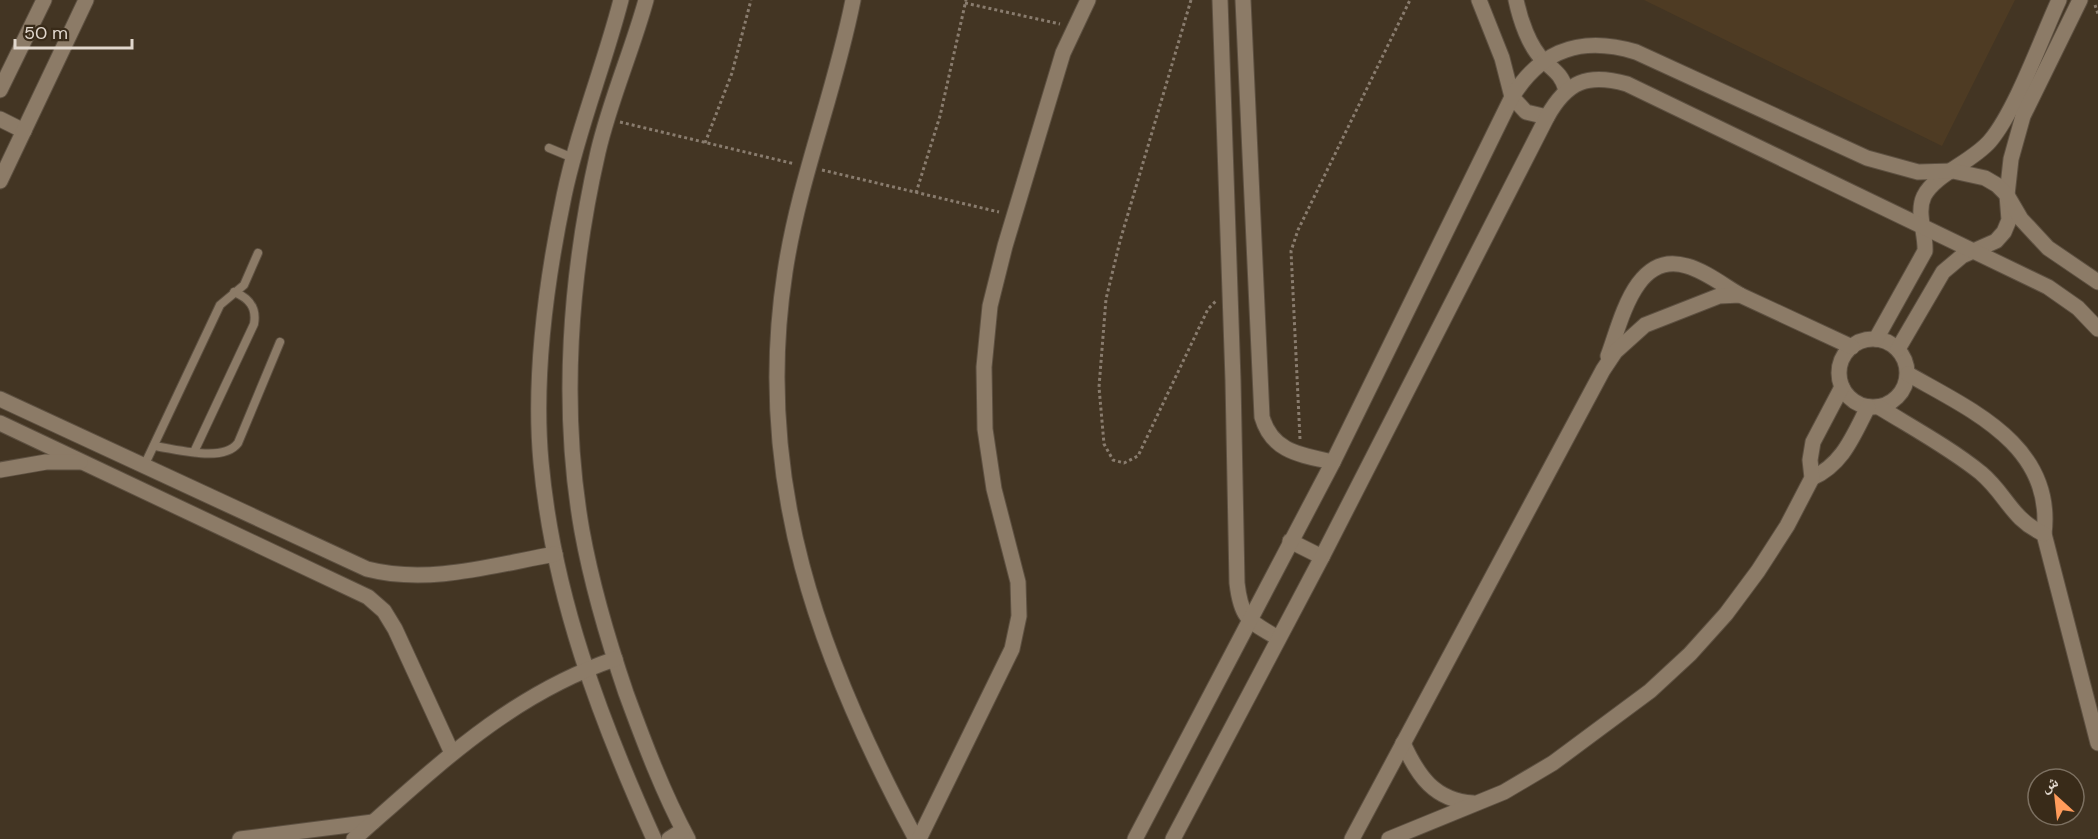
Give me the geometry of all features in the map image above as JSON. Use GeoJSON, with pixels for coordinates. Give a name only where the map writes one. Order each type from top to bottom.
{"type":"FeatureCollection","features":[{"type":"Feature","properties":{"kind":"street"},"geometry":{"type":"LineString","coordinates":[[0,90],[44,0]]}},
{"type":"Feature","properties":{"kind":"street"},"geometry":{"type":"LineString","coordinates":[[0,181],[86,0]]}},
{"type":"Feature","properties":{"kind":"street"},"geometry":{"type":"LineString","coordinates":[[621,0],[573,158],[554,247],[540,387],[541,462],[555,554],[585,669],[654,839]]}},
{"type":"Feature","properties":{"kind":"street"},"geometry":{"type":"LineString","coordinates":[[646,0],[598,151],[586,214],[571,339],[570,403],[574,467],[582,530],[595,589],[615,659],[657,775],[685,834],[669,839]]}},
{"type":"Feature","properties":{"kind":"street"},"geometry":{"type":"LineString","coordinates":[[853,0],[844,46],[799,199],[785,273],[778,348],[778,429],[788,509],[807,588],[842,687],[875,763],[917,839]]}},
{"type":"Feature","properties":{"kind":"street"},"geometry":{"type":"LineString","coordinates":[[917,839],[1012,649],[1016,627],[1018,582],[994,489],[985,429],[984,367],[990,306],[1005,246],[1073,27],[1088,0]]}},
{"type":"Feature","properties":{"kind":"street"},"geometry":{"type":"LineString","coordinates":[[1220,0],[1233,380],[1236,583],[1242,609],[1249,621],[1278,638]]}},
{"type":"Feature","properties":{"kind":"street"},"geometry":{"type":"LineString","coordinates":[[1243,0],[1258,378],[1262,417],[1271,438],[1279,446],[1300,455],[1333,462]]}},
{"type":"Feature","properties":{"kind":"street"},"geometry":{"type":"LineString","coordinates":[[1479,0],[1502,58],[1512,97],[1526,112],[1547,117]]}},
{"type":"Feature","properties":{"kind":"street"},"geometry":{"type":"LineString","coordinates":[[1516,0],[1533,44],[1544,60],[1559,72],[1566,90]]}},
{"type":"Feature","properties":{"kind":"street"},"geometry":{"type":"LineString","coordinates":[[1876,339],[1924,251],[1926,238],[1921,213],[1923,199],[1935,182],[1974,157],[1992,139],[2009,110],[2059,0]]}},
{"type":"Feature","properties":{"kind":"street"},"geometry":{"type":"LineString","coordinates":[[1898,349],[1943,272],[1952,263],[1973,251],[1985,248],[2004,232],[2009,220],[2007,195],[2011,159],[2023,116],[2080,0]]}},
{"type":"Feature","properties":{"kind":"street"},"geometry":{"type":"LineString","coordinates":[[1136,839],[1333,462],[1512,97],[1531,71],[1544,60],[1565,49],[1589,44],[1613,45],[1636,52],[1867,158],[1918,172],[1953,171],[1985,177],[2007,195],[2020,219],[2048,248],[2098,282]]}},
{"type":"Feature","properties":{"kind":"street"},"geometry":{"type":"LineString","coordinates":[[1173,839],[1322,557],[1547,117],[1566,90],[1592,79],[1610,79],[1627,84],[2048,287],[2078,308],[2098,329]]}},
{"type":"Feature","properties":{"kind":"street"},"geometry":{"type":"LineString","coordinates":[[0,119],[24,131]]}},
{"type":"Feature","properties":{"kind":"street"},"geometry":{"type":"LineString","coordinates":[[1352,839],[1602,370],[1635,286],[1645,275],[1658,267],[1673,264],[1688,266],[1740,295],[1852,347]]}},
{"type":"Feature","properties":{"kind":"street"},"geometry":{"type":"LineString","coordinates":[[1602,370],[1623,344],[1645,325],[1709,298],[1740,295]]}},
{"type":"Feature","properties":{"kind":"street"},"geometry":{"type":"LineString","coordinates":[[1898,301],[1920,311]]}},
{"type":"Feature","properties":{"kind":"street"},"geometry":{"type":"LineString","coordinates":[[1812,478],[1827,471],[1839,460],[1874,407],[1899,396],[1908,374],[1905,361],[1898,349],[1876,339],[1859,342],[1852,347],[1842,361],[1839,378],[1842,387],[1852,400],[1874,407],[1955,454],[1983,475],[2017,518],[2044,534]]}},
{"type":"Feature","properties":{"kind":"street"},"geometry":{"type":"LineString","coordinates":[[1908,374],[1988,419],[2013,441],[2032,468],[2043,500],[2046,520],[2044,534],[2098,743]]}},
{"type":"Feature","properties":{"kind":"street"},"geometry":{"type":"LineString","coordinates":[[1233,380],[1249,383],[1258,378]]}},
{"type":"Feature","properties":{"kind":"street"},"geometry":{"type":"LineString","coordinates":[[1389,839],[1504,792],[1599,731],[1650,691],[1690,654],[1726,614],[1758,571],[1787,526],[1812,478],[1810,460],[1813,442],[1842,387]]}},
{"type":"Feature","properties":{"kind":"street"},"geometry":{"type":"LineString","coordinates":[[0,399],[354,564],[381,573],[407,576],[435,575],[555,554]]}},
{"type":"Feature","properties":{"kind":"street"},"geometry":{"type":"LineString","coordinates":[[1234,418],[1245,412],[1262,417]]}},
{"type":"Feature","properties":{"kind":"street"},"geometry":{"type":"LineString","coordinates":[[0,423],[368,597],[384,611],[395,629],[452,753]]}},
{"type":"Feature","properties":{"kind":"street"},"geometry":{"type":"LineString","coordinates":[[0,470],[46,462],[85,462]]}},
{"type":"Feature","properties":{"kind":"street"},"geometry":{"type":"LineString","coordinates":[[1290,541],[1322,557]]}},
{"type":"Feature","properties":{"kind":"street"},"geometry":{"type":"LineString","coordinates":[[354,839],[476,733],[528,698],[585,669],[615,659]]}},
{"type":"Feature","properties":{"kind":"street"},"geometry":{"type":"LineString","coordinates":[[1403,743],[1418,775],[1430,787],[1459,802],[1476,803]]}},
{"type":"Feature","properties":{"kind":"street"},"geometry":{"type":"LineString","coordinates":[[240,839],[373,822]]}},
{"type":"Feature","properties":{"kind":"lane"},"geometry":{"type":"LineString","coordinates":[[549,148],[573,158]]}},
{"type":"Feature","properties":{"kind":"lane"},"geometry":{"type":"LineString","coordinates":[[144,466],[220,305],[247,281],[258,253]]}},
{"type":"Feature","properties":{"kind":"lane"},"geometry":{"type":"LineString","coordinates":[[194,452],[254,324],[255,316],[249,301],[234,292]]}},
{"type":"Feature","properties":{"kind":"lane"},"geometry":{"type":"LineString","coordinates":[[154,446],[219,455],[235,448],[280,342]]}},
{"type":"Feature","properties":{"kind":"path"},"geometry":{"type":"LineString","coordinates":[[705,143],[732,73],[751,0]]}},
{"type":"Feature","properties":{"kind":"path"},"geometry":{"type":"LineString","coordinates":[[1191,0],[1118,250],[1106,299],[1100,358],[1100,406],[1104,444],[1113,460],[1124,463],[1138,456],[1208,309],[1218,299],[1230,297]]}},
{"type":"Feature","properties":{"kind":"path"},"geometry":{"type":"LineString","coordinates":[[1300,455],[1291,251],[1298,230],[1410,0]]}},
{"type":"Feature","properties":{"kind":"path"},"geometry":{"type":"LineString","coordinates":[[2094,0],[2098,14]]}},
{"type":"Feature","properties":{"kind":"path"},"geometry":{"type":"LineString","coordinates":[[916,193],[942,107],[965,2],[1073,27]]}},
{"type":"Feature","properties":{"kind":"shaded area"},"geometry":{"type":"Polygon","coordinates":[[[1644,0],[2015,0],[1942,146],[1644,0]]]}}]}
